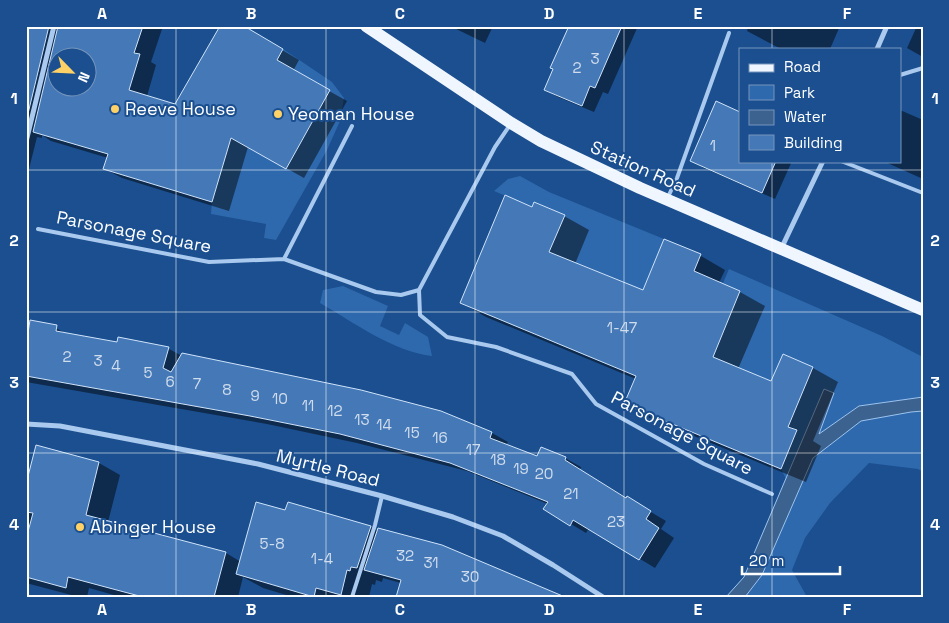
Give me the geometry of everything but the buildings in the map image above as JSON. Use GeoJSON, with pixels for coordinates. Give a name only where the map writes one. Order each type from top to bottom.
{"type":"FeatureCollection","features":[{"type":"Feature","properties":{"kind":"main road","name":"Station Road"},"geometry":{"type":"LineString","coordinates":[[366,26],[541,141],[640,188],[923,310]]}},
{"type":"Feature","properties":{"kind":"street"},"geometry":{"type":"LineString","coordinates":[[26,142],[54,26]]}},
{"type":"Feature","properties":{"kind":"street"},"geometry":{"type":"LineString","coordinates":[[876,48],[887,26]]}},
{"type":"Feature","properties":{"kind":"street"},"geometry":{"type":"LineString","coordinates":[[781,249],[823,162]]}},
{"type":"Feature","properties":{"kind":"street","name":"Myrtle Road"},"geometry":{"type":"LineString","coordinates":[[26,424],[60,426],[258,464],[382,496],[453,517],[503,536],[603,597]]}},
{"type":"Feature","properties":{"kind":"lane"},"geometry":{"type":"LineString","coordinates":[[667,199],[677,178],[728,32]]}},
{"type":"Feature","properties":{"kind":"lane"},"geometry":{"type":"LineString","coordinates":[[902,74],[923,68]]}},
{"type":"Feature","properties":{"kind":"lane"},"geometry":{"type":"LineString","coordinates":[[419,290],[495,147],[511,123]]}},
{"type":"Feature","properties":{"kind":"lane"},"geometry":{"type":"LineString","coordinates":[[284,259],[352,126]]}},
{"type":"Feature","properties":{"kind":"lane"},"geometry":{"type":"LineString","coordinates":[[843,162],[923,193]]}},
{"type":"Feature","properties":{"kind":"lane","name":"Parsonage Square"},"geometry":{"type":"LineString","coordinates":[[38,228],[209,262],[284,259],[376,292],[401,295],[419,290],[420,315],[447,337],[496,347],[572,374],[596,404],[704,464],[772,494]]}},
{"type":"Feature","properties":{"kind":"lane"},"geometry":{"type":"LineString","coordinates":[[352,597],[375,525],[382,496]]}},
{"type":"Feature","properties":{"kind":"green space"},"geometry":{"type":"Polygon","coordinates":[[[283,49],[332,82],[344,98],[340,121],[327,150],[276,240],[264,238],[266,224],[211,214],[212,202],[225,158],[227,136],[256,152],[260,145],[290,162],[330,91],[301,74],[274,65],[283,49]]]}},
{"type":"Feature","properties":{"kind":"green space"},"geometry":{"type":"Polygon","coordinates":[[[520,176],[549,192],[664,239],[641,295],[616,279],[580,264],[547,258],[564,215],[534,202],[532,207],[494,191],[508,179],[520,176]]]}},
{"type":"Feature","properties":{"kind":"green space"},"geometry":{"type":"Polygon","coordinates":[[[729,269],[882,336],[923,357],[923,397],[859,406],[818,435],[834,393],[824,389],[786,479],[781,469],[797,431],[788,427],[813,367],[783,354],[771,381],[695,350],[714,353],[740,291],[723,283],[729,269]]]}},
{"type":"Feature","properties":{"kind":"green space"},"geometry":{"type":"Polygon","coordinates":[[[343,286],[388,306],[380,326],[399,335],[405,323],[428,337],[432,356],[403,349],[360,327],[320,303],[323,290],[343,286]]]}},
{"type":"Feature","properties":{"kind":"green space"},"geometry":{"type":"Polygon","coordinates":[[[911,411],[923,411],[923,472],[918,469],[869,463],[830,503],[805,538],[792,570],[807,597],[745,597],[762,575],[813,458],[860,421],[911,411]]]}},
{"type":"Feature","properties":{"kind":"water"},"geometry":{"type":"Polygon","coordinates":[[[824,389],[834,393],[819,434],[859,406],[923,397],[923,411],[861,421],[813,458],[762,575],[745,597],[726,597],[744,577],[824,389]]]}},
{"type":"Feature","properties":{"kind":"place","name":"Reeve House"},"geometry":{"type":"Point","coordinates":[115,109]}},
{"type":"Feature","properties":{"kind":"place","name":"Yeoman House"},"geometry":{"type":"Point","coordinates":[278,114]}},
{"type":"Feature","properties":{"kind":"place","name":"Abinger House"},"geometry":{"type":"Point","coordinates":[80,527]}}]}
